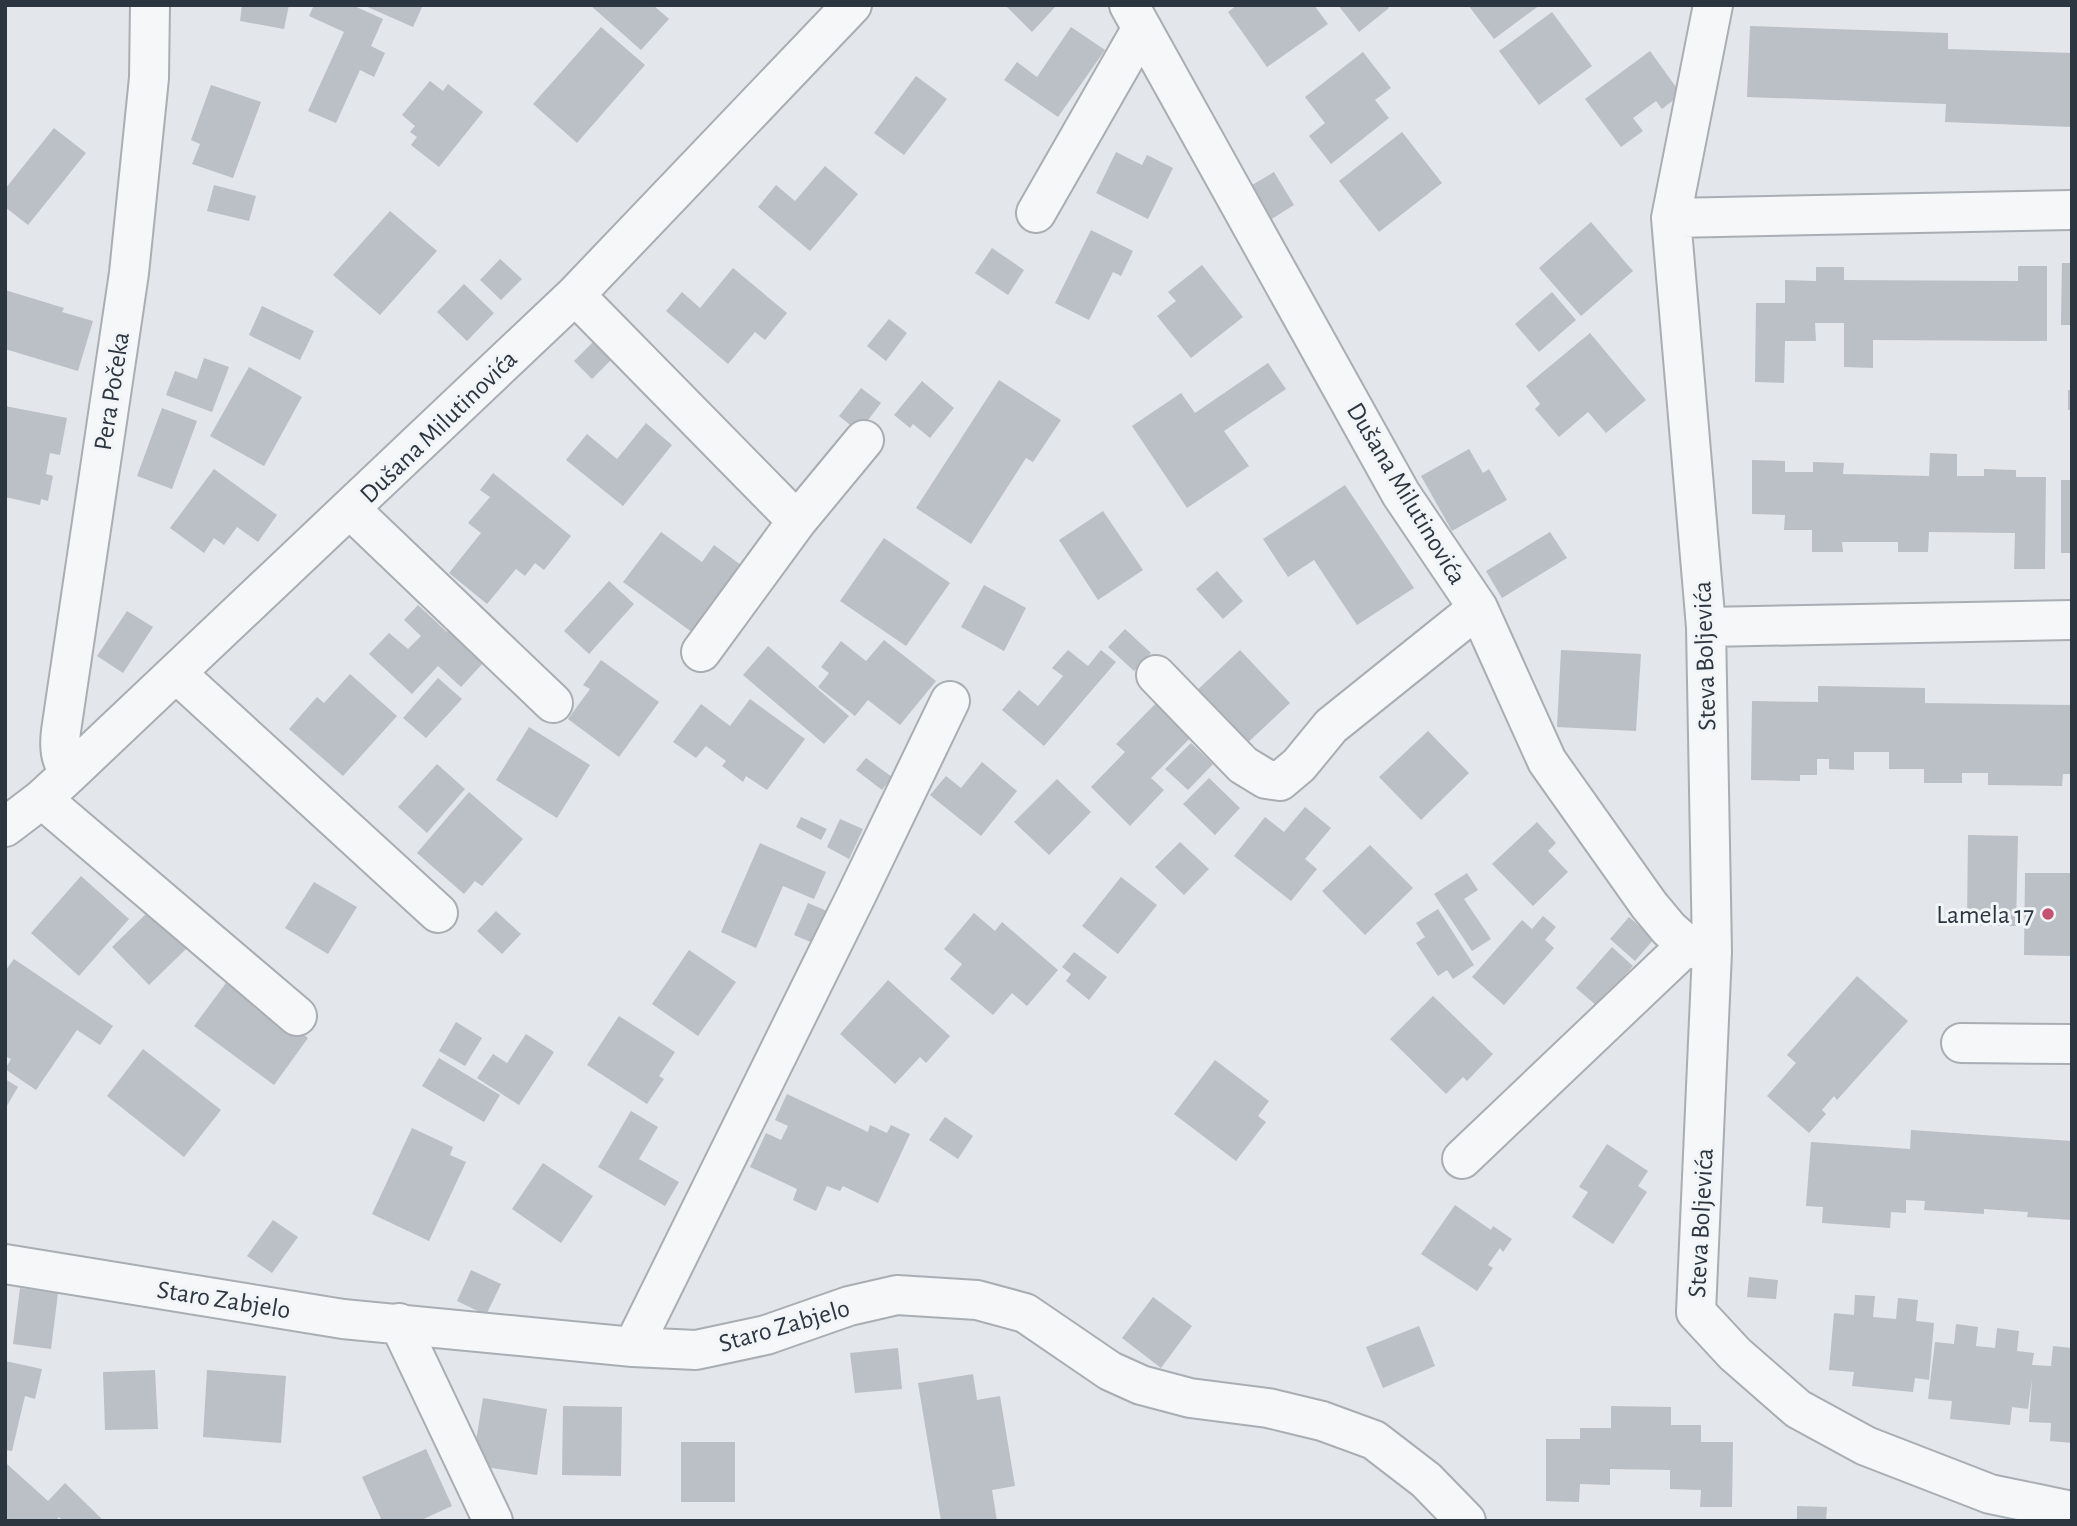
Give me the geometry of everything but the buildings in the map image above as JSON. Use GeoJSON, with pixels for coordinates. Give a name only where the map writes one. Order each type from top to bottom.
{"type":"FeatureCollection","features":[{"type":"Feature","properties":{"kind":"street","name":"Pera Počeka"},"geometry":{"type":"LineString","coordinates":[[69,773],[59,746],[129,273],[149,78],[150,5]]}},
{"type":"Feature","properties":{"kind":"street","name":"Dušana Milutinovića"},"geometry":{"type":"LineString","coordinates":[[5,827],[69,773],[575,295],[852,5]]}},
{"type":"Feature","properties":{"kind":"street","name":"Steva Boljevića"},"geometry":{"type":"LineString","coordinates":[[1713,5],[1671,218],[1706,627],[1699,949],[1696,1312],[1735,1354],[1798,1409],[1866,1446],[1990,1494],[2072,1511]]}},
{"type":"Feature","properties":{"kind":"street","name":"Dušana Milutinovića"},"geometry":{"type":"LineString","coordinates":[[1136,17],[1401,494],[1478,608],[1547,761],[1649,905],[1676,937],[1699,949]]}},
{"type":"Feature","properties":{"kind":"street"},"geometry":{"type":"LineString","coordinates":[[1036,213],[1136,17]]}},
{"type":"Feature","properties":{"kind":"street"},"geometry":{"type":"LineString","coordinates":[[1671,218],[2072,210]]}},
{"type":"Feature","properties":{"kind":"street"},"geometry":{"type":"LineString","coordinates":[[575,295],[797,522]]}},
{"type":"Feature","properties":{"kind":"street"},"geometry":{"type":"LineString","coordinates":[[702,652],[797,522],[864,439]]}},
{"type":"Feature","properties":{"kind":"street"},"geometry":{"type":"LineString","coordinates":[[350,509],[553,703]]}},
{"type":"Feature","properties":{"kind":"street"},"geometry":{"type":"LineString","coordinates":[[1156,675],[1243,765],[1266,779],[1280,782],[1299,765],[1331,726],[1478,608]]}},
{"type":"Feature","properties":{"kind":"street"},"geometry":{"type":"LineString","coordinates":[[1706,627],[2072,620]]}},
{"type":"Feature","properties":{"kind":"street"},"geometry":{"type":"LineString","coordinates":[[176,673],[438,913]]}},
{"type":"Feature","properties":{"kind":"street"},"geometry":{"type":"LineString","coordinates":[[633,1348],[950,701]]}},
{"type":"Feature","properties":{"kind":"street"},"geometry":{"type":"LineString","coordinates":[[41,799],[297,1016]]}},
{"type":"Feature","properties":{"kind":"street"},"geometry":{"type":"LineString","coordinates":[[1462,1159],[1699,949]]}},
{"type":"Feature","properties":{"kind":"street"},"geometry":{"type":"LineString","coordinates":[[1961,1043],[2072,1044]]}},
{"type":"Feature","properties":{"kind":"street","name":"Staro Zabjelo"},"geometry":{"type":"LineString","coordinates":[[5,1264],[343,1319],[633,1348],[696,1350],[766,1335],[849,1306],[897,1296],[977,1300],[1025,1313],[1110,1371],[1141,1385],[1190,1398],[1268,1408],[1322,1421],[1374,1440],[1426,1480],[1466,1521]]}},
{"type":"Feature","properties":{"kind":"street"},"geometry":{"type":"LineString","coordinates":[[399,1323],[493,1521]]}},
{"type":"Feature","properties":{"kind":"place","name":"Lamela 17"},"geometry":{"type":"Point","coordinates":[2048,914]}}]}
